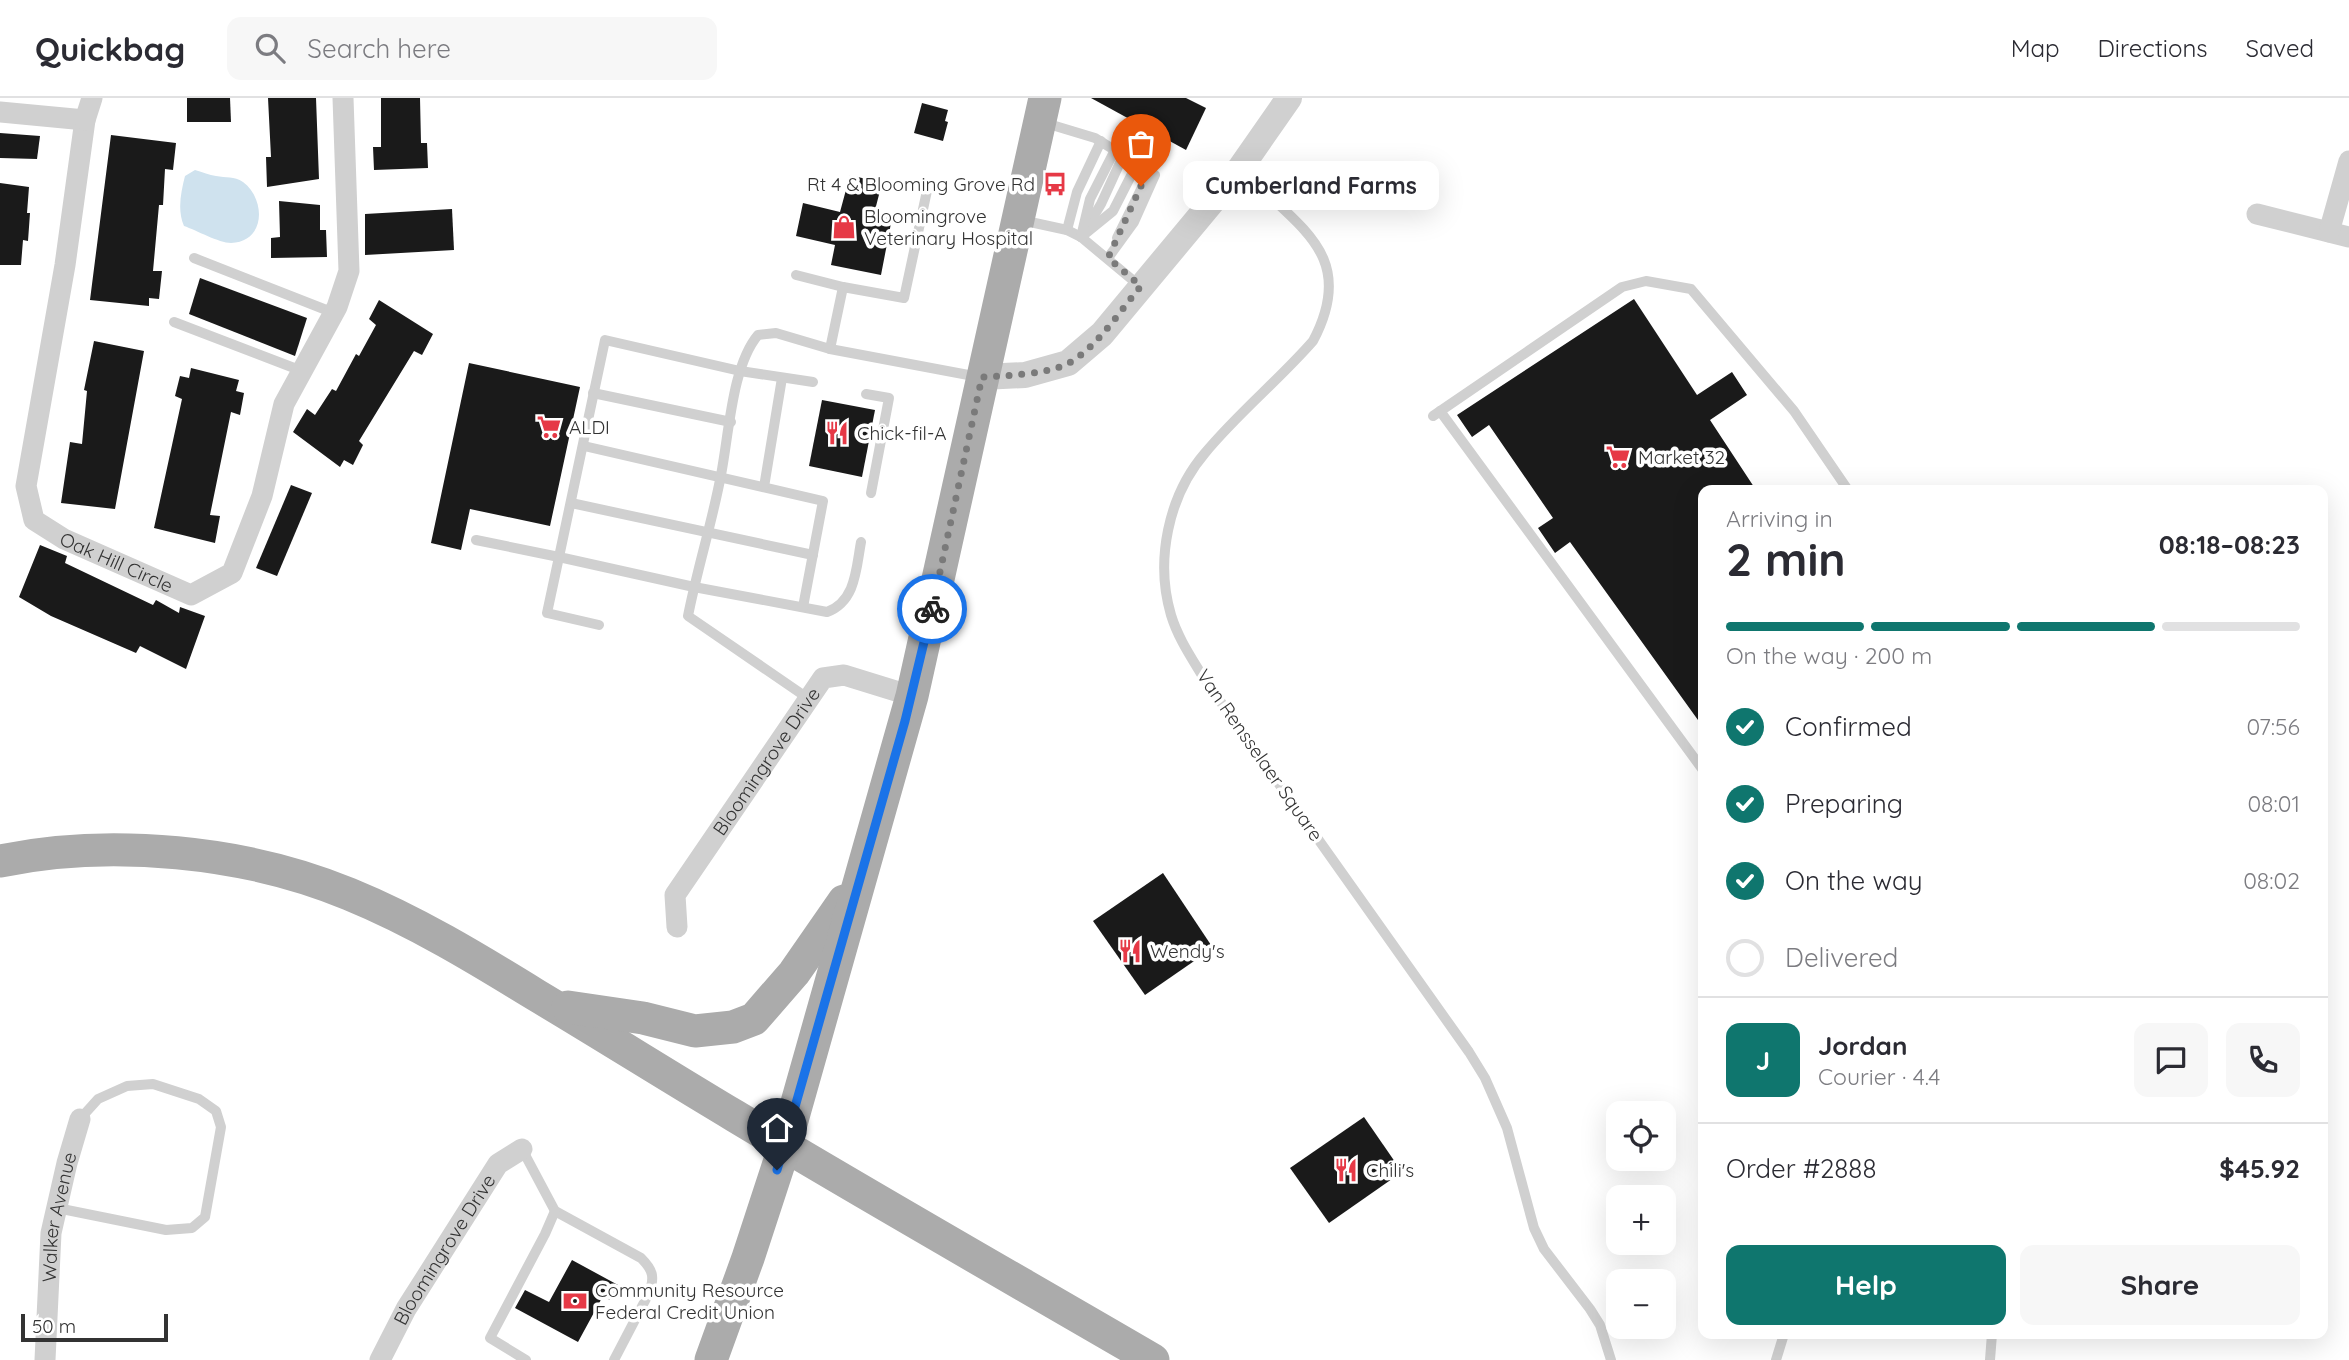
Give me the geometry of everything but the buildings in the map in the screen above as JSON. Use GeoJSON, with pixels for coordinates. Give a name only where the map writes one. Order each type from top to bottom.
{"type":"FeatureCollection","features":[{"type":"Feature","properties":{"kind":"main road"},"geometry":{"type":"LineString","coordinates":[[710,1360],[748,1258],[785,1145],[912,696],[1042,110]]}},
{"type":"Feature","properties":{"kind":"main road"},"geometry":{"type":"LineString","coordinates":[[0,861],[76,852],[153,851],[253,865],[346,893],[439,937],[785,1145],[1153,1360]]}},
{"type":"Feature","properties":{"kind":"main road"},"geometry":{"type":"LineString","coordinates":[[553,1005],[643,1018],[695,1031],[733,1027],[754,1019],[824,932],[863,873]]}},
{"type":"Feature","properties":{"kind":"street","name":"Oak Hill Circle"},"geometry":{"type":"LineString","coordinates":[[92,98],[85,120],[65,265],[26,486],[34,520],[64,539],[191,594],[232,573],[262,496],[285,404],[334,313],[348,271],[343,98]]}},
{"type":"Feature","properties":{"kind":"street"},"geometry":{"type":"LineString","coordinates":[[982,377],[1025,375],[1068,363],[1102,334],[1241,167],[1289,98]]}},
{"type":"Feature","properties":{"kind":"street"},"geometry":{"type":"LineString","coordinates":[[0,112],[85,120]]}},
{"type":"Feature","properties":{"kind":"street"},"geometry":{"type":"LineString","coordinates":[[2257,214],[2339,234],[2349,161]]}},
{"type":"Feature","properties":{"kind":"street","name":"Bloomingrove Drive"},"geometry":{"type":"LineString","coordinates":[[677,927],[675,895],[823,678],[844,675],[912,696]]}},
{"type":"Feature","properties":{"kind":"street","name":"Walker Avenue"},"geometry":{"type":"LineString","coordinates":[[45,1360],[51,1233],[66,1163],[80,1119]]}},
{"type":"Feature","properties":{"kind":"street","name":"Bloomingrove Drive"},"geometry":{"type":"LineString","coordinates":[[380,1360],[405,1309],[498,1164],[522,1149]]}},
{"type":"Feature","properties":{"kind":"lane"},"geometry":{"type":"LineString","coordinates":[[1042,110],[1101,141],[1155,175],[1134,222],[1108,258]]}},
{"type":"Feature","properties":{"kind":"lane"},"geometry":{"type":"LineString","coordinates":[[1067,230],[1077,192],[1101,141]]}},
{"type":"Feature","properties":{"kind":"lane"},"geometry":{"type":"LineString","coordinates":[[1081,237],[1090,199],[1119,153]]}},
{"type":"Feature","properties":{"kind":"lane"},"geometry":{"type":"LineString","coordinates":[[1081,237],[1113,211],[1137,164]]}},
{"type":"Feature","properties":{"kind":"lane","name":"Van Rensselaer Square"},"geometry":{"type":"LineString","coordinates":[[1241,167],[1314,240],[1330,279],[1329,300],[1323,322],[1313,341],[1202,455],[1187,479],[1176,502],[1167,537],[1165,584],[1171,614],[1181,641],[1203,677],[1485,1078],[1507,1128],[1528,1209],[1539,1238],[1544,1249],[1600,1325],[1611,1360]]}},
{"type":"Feature","properties":{"kind":"lane"},"geometry":{"type":"LineString","coordinates":[[796,275],[904,298],[928,186]]}},
{"type":"Feature","properties":{"kind":"lane"},"geometry":{"type":"LineString","coordinates":[[1018,220],[1067,230],[1081,237],[1141,286]]}},
{"type":"Feature","properties":{"kind":"lane"},"geometry":{"type":"LineString","coordinates":[[194,258],[334,313]]}},
{"type":"Feature","properties":{"kind":"lane"},"geometry":{"type":"LineString","coordinates":[[1698,763],[1437,414],[1622,287],[1646,281],[1691,289],[1794,411],[1845,485]]}},
{"type":"Feature","properties":{"kind":"lane"},"geometry":{"type":"LineString","coordinates":[[830,349],[843,287]]}},
{"type":"Feature","properties":{"kind":"lane"},"geometry":{"type":"LineString","coordinates":[[174,322],[302,371]]}},
{"type":"Feature","properties":{"kind":"lane"},"geometry":{"type":"LineString","coordinates":[[809,699],[688,617],[720,479],[740,371],[749,346],[758,335],[776,333],[830,349],[982,377]]}},
{"type":"Feature","properties":{"kind":"lane"},"geometry":{"type":"LineString","coordinates":[[599,625],[547,612],[605,340],[740,371],[813,382]]}},
{"type":"Feature","properties":{"kind":"lane"},"geometry":{"type":"LineString","coordinates":[[764,487],[782,378]]}},
{"type":"Feature","properties":{"kind":"lane"},"geometry":{"type":"LineString","coordinates":[[593,393],[731,422]]}},
{"type":"Feature","properties":{"kind":"lane"},"geometry":{"type":"LineString","coordinates":[[866,394],[889,398],[871,493]]}},
{"type":"Feature","properties":{"kind":"lane"},"geometry":{"type":"LineString","coordinates":[[584,446],[823,501],[803,607]]}},
{"type":"Feature","properties":{"kind":"lane"},"geometry":{"type":"LineString","coordinates":[[570,503],[813,555]]}},
{"type":"Feature","properties":{"kind":"lane"},"geometry":{"type":"LineString","coordinates":[[476,540],[694,587],[827,612],[841,606],[854,579],[861,541]]}},
{"type":"Feature","properties":{"kind":"lane"},"geometry":{"type":"LineString","coordinates":[[57,1208],[166,1230],[192,1228],[205,1217],[221,1127],[216,1111],[199,1099],[153,1084],[127,1086],[98,1099],[80,1119]]}},
{"type":"Feature","properties":{"kind":"lane"},"geometry":{"type":"LineString","coordinates":[[522,1149],[555,1211],[640,1258],[652,1269],[653,1282],[649,1293],[614,1360]]}},
{"type":"Feature","properties":{"kind":"lane"},"geometry":{"type":"LineString","coordinates":[[526,1360],[490,1338],[555,1211]]}},
{"type":"Feature","properties":{"kind":"lane"},"geometry":{"type":"LineString","coordinates":[[1776,1360],[1782,1339]]}},
{"type":"Feature","properties":{"kind":"lane"},"geometry":{"type":"LineString","coordinates":[[1990,1360],[1992,1339]]}},
{"type":"Feature","properties":{"kind":"water"},"geometry":{"type":"Polygon","coordinates":[[[195,170],[236,179],[251,189],[259,209],[259,218],[251,235],[243,241],[231,243],[184,226],[180,207],[182,188],[185,176],[195,170]]]}},
{"type":"Feature","properties":{"kind":"way so far"},"geometry":{"type":"LineString","coordinates":[[932,609],[982,377],[1025,375],[1068,363],[1102,334],[1141,286],[1108,258],[1141,186]]}},
{"type":"Feature","properties":{"kind":"place","name":"Rt 4 & Blooming Grove Rd"},"geometry":{"type":"Point","coordinates":[1055,184]}},
{"type":"Feature","properties":{"kind":"place","name":"Cumberland Farms"},"geometry":{"type":"Point","coordinates":[1141,186]}},
{"type":"Feature","properties":{"kind":"place","name":"Bloomingrove Veterinary Hospital"},"geometry":{"type":"Point","coordinates":[844,227]}},
{"type":"Feature","properties":{"kind":"place","name":"ALDI"},"geometry":{"type":"Point","coordinates":[549,427]}},
{"type":"Feature","properties":{"kind":"place","name":"Chick-fil-A"},"geometry":{"type":"Point","coordinates":[837,433]}},
{"type":"Feature","properties":{"kind":"place","name":"Market 32"},"geometry":{"type":"Point","coordinates":[1618,457]}},
{"type":"Feature","properties":{"kind":"place","name":"Wendy's"},"geometry":{"type":"Point","coordinates":[1130,951]}},
{"type":"Feature","properties":{"kind":"place","name":"Chili's"},"geometry":{"type":"Point","coordinates":[1346,1170]}},
{"type":"Feature","properties":{"kind":"place","name":"Community Resource Federal Credit Union"},"geometry":{"type":"Point","coordinates":[575,1301]}},
{"type":"Feature","properties":{"kind":"route"},"geometry":{"type":"LineString","coordinates":[[777,1170],[912,696],[932,609]]}}]}
